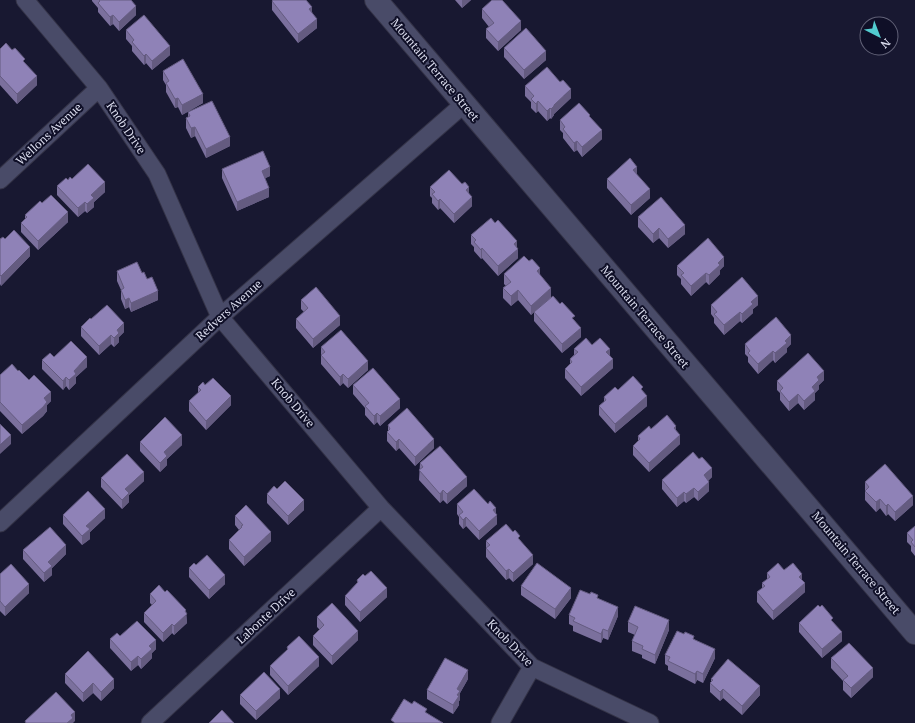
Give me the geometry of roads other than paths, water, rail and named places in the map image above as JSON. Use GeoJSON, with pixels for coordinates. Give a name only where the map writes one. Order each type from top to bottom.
{"type":"FeatureCollection","features":[{"type":"Feature","properties":{"kind":"street","name":"Knob Drive"},"geometry":{"type":"LineString","coordinates":[[25,0],[99,88],[157,174],[220,317],[381,508],[532,667],[650,723]]}},
{"type":"Feature","properties":{"kind":"street","name":"Mountain Terrace Street"},"geometry":{"type":"LineString","coordinates":[[376,0],[915,633]]}},
{"type":"Feature","properties":{"kind":"street","name":"Wellons Avenue"},"geometry":{"type":"LineString","coordinates":[[0,180],[99,88]]}},
{"type":"Feature","properties":{"kind":"street","name":"Redvers Avenue"},"geometry":{"type":"LineString","coordinates":[[0,523],[220,317],[464,104]]}},
{"type":"Feature","properties":{"kind":"street","name":"Labonte Drive"},"geometry":{"type":"LineString","coordinates":[[150,723],[381,508]]}},
{"type":"Feature","properties":{"kind":"street"},"geometry":{"type":"LineString","coordinates":[[500,723],[532,667]]}}]}
